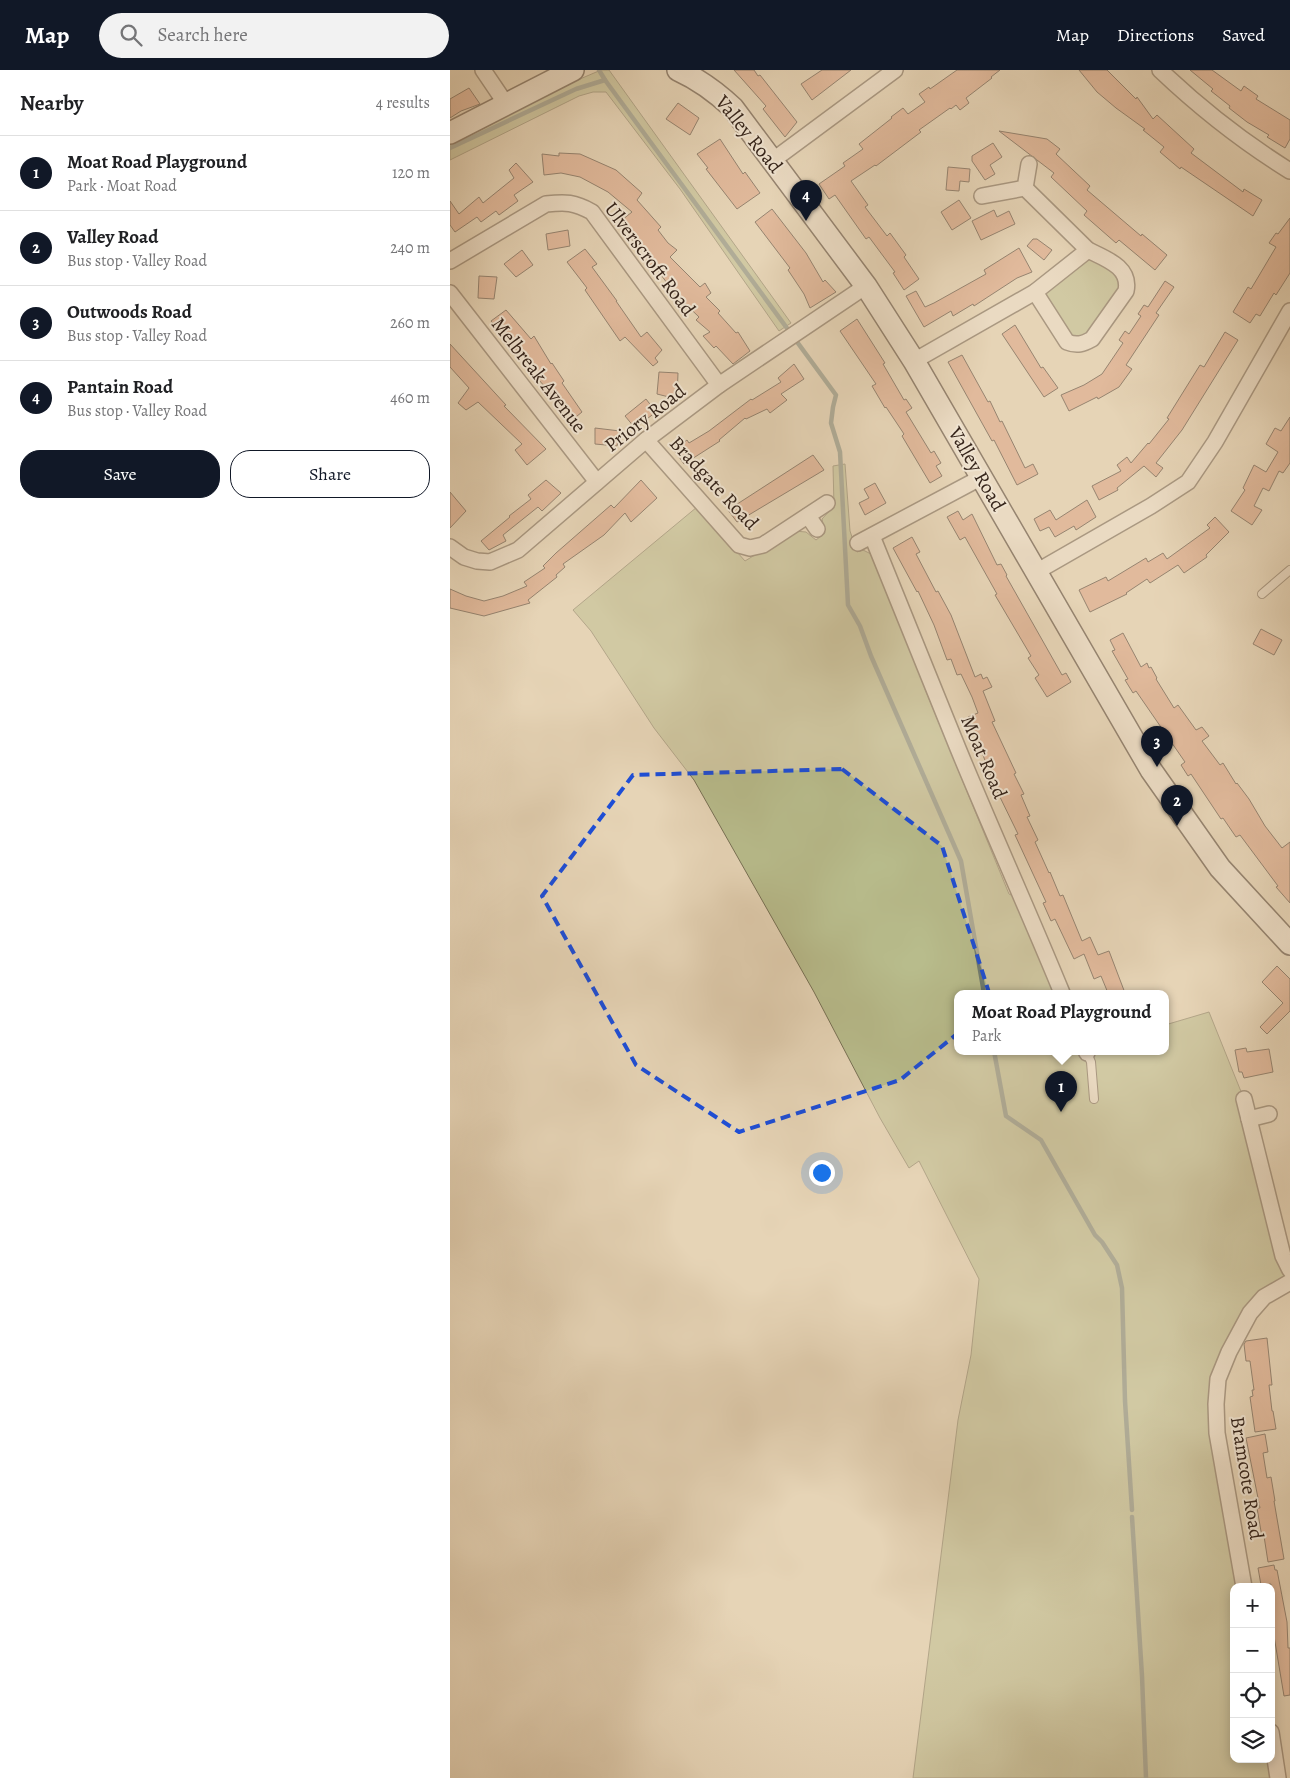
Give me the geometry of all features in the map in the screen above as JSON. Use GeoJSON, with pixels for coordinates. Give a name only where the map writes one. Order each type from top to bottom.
{"type":"FeatureCollection","features":[{"type":"Feature","properties":{"kind":"street"},"geometry":{"type":"LineString","coordinates":[[483,70],[506,104]]}},
{"type":"Feature","properties":{"kind":"street"},"geometry":{"type":"LineString","coordinates":[[450,133],[573,70]]}},
{"type":"Feature","properties":{"kind":"street","name":"Valley Road"},"geometry":{"type":"LineString","coordinates":[[678,70],[703,74],[714,91],[733,108],[866,286],[914,361],[1151,770],[1220,868],[1288,938]]}},
{"type":"Feature","properties":{"kind":"street"},"geometry":{"type":"LineString","coordinates":[[772,161],[895,70]]}},
{"type":"Feature","properties":{"kind":"street"},"geometry":{"type":"LineString","coordinates":[[1160,70],[1183,92],[1256,150],[1290,172]]}},
{"type":"Feature","properties":{"kind":"street"},"geometry":{"type":"LineString","coordinates":[[1025,188],[1029,164]]}},
{"type":"Feature","properties":{"kind":"street"},"geometry":{"type":"LineString","coordinates":[[982,196],[1025,188]]}},
{"type":"Feature","properties":{"kind":"street"},"geometry":{"type":"LineString","coordinates":[[1025,188],[1088,250],[1118,266],[1123,272],[1127,285],[1126,291],[1092,339],[1083,344],[1076,345],[1068,342],[1035,292]]}},
{"type":"Feature","properties":{"kind":"street","name":"Ulverscroft Road"},"geometry":{"type":"LineString","coordinates":[[450,261],[546,204],[577,204],[592,212],[719,385]]}},
{"type":"Feature","properties":{"kind":"street"},"geometry":{"type":"LineString","coordinates":[[914,361],[1035,292],[1088,250]]}},
{"type":"Feature","properties":{"kind":"street","name":"Priory Road"},"geometry":{"type":"LineString","coordinates":[[450,547],[464,557],[478,562],[490,562],[518,550],[646,440],[719,385],[866,286]]}},
{"type":"Feature","properties":{"kind":"street","name":"Melbreak Avenue"},"geometry":{"type":"LineString","coordinates":[[450,293],[597,482]]}},
{"type":"Feature","properties":{"kind":"street"},"geometry":{"type":"LineString","coordinates":[[1036,572],[1151,506],[1188,482],[1215,442],[1290,311]]}},
{"type":"Feature","properties":{"kind":"street","name":"Bradgate Road"},"geometry":{"type":"LineString","coordinates":[[646,440],[739,545],[750,548],[763,545],[827,503]]}},
{"type":"Feature","properties":{"kind":"street"},"geometry":{"type":"LineString","coordinates":[[858,544],[982,477]]}},
{"type":"Feature","properties":{"kind":"street"},"geometry":{"type":"LineString","coordinates":[[808,516],[817,529]]}},
{"type":"Feature","properties":{"kind":"street","name":"Moat Road"},"geometry":{"type":"LineString","coordinates":[[872,536],[958,747],[1061,990]]}},
{"type":"Feature","properties":{"kind":"street"},"geometry":{"type":"LineString","coordinates":[[1244,1100],[1283,1256],[1290,1270]]}},
{"type":"Feature","properties":{"kind":"street"},"geometry":{"type":"LineString","coordinates":[[1249,1119],[1269,1114]]}},
{"type":"Feature","properties":{"kind":"street","name":"Bramcote Road"},"geometry":{"type":"LineString","coordinates":[[1243,1583],[1217,1433],[1216,1404],[1218,1379],[1229,1352],[1250,1313],[1264,1297],[1290,1282]]}},
{"type":"Feature","properties":{"kind":"street"},"geometry":{"type":"LineString","coordinates":[[1275,1758],[1278,1778]]}},
{"type":"Feature","properties":{"kind":"lane"},"geometry":{"type":"LineString","coordinates":[[1262,594],[1290,570]]}},
{"type":"Feature","properties":{"kind":"lane"},"geometry":{"type":"LineString","coordinates":[[1088,1055],[1091,1062],[1094,1099]]}},
{"type":"Feature","properties":{"kind":"highlighted area"},"geometry":{"type":"Polygon","coordinates":[[[842,769],[942,846],[993,1005],[900,1080],[739,1132],[636,1065],[542,896],[633,775],[842,769]]]}},
{"type":"Feature","properties":{"kind":"green space"},"geometry":{"type":"Polygon","coordinates":[[[601,70],[609,70],[791,323],[779,331],[680,189],[606,92],[593,92],[579,96],[450,160],[450,140],[510,109],[601,70]]]}},
{"type":"Feature","properties":{"kind":"green space"},"geometry":{"type":"Polygon","coordinates":[[[1088,250],[1126,278],[1098,332],[1076,345],[1035,292],[1088,250]]]}},
{"type":"Feature","properties":{"kind":"green space"},"geometry":{"type":"Polygon","coordinates":[[[845,464],[850,531],[857,552],[863,550],[875,556],[927,683],[925,689],[1009,894],[1017,898],[1054,990],[954,990],[954,1055],[1169,1055],[1169,1024],[1209,1012],[1244,1099],[1290,1282],[1264,1297],[1233,1342],[1216,1399],[1243,1583],[1230,1583],[1230,1763],[1272,1763],[1278,1778],[913,1778],[958,1420],[971,1355],[979,1279],[919,1161],[909,1168],[880,1118],[814,992],[694,780],[654,728],[591,631],[573,610],[697,507],[745,561],[794,531],[806,532],[816,540],[825,533],[822,519],[834,506],[833,466],[845,464]]]}},
{"type":"Feature","properties":{"kind":"building"},"geometry":{"type":"Polygon","coordinates":[[[734,70],[754,70],[797,122],[785,137],[763,109],[766,106],[734,70]]]}},
{"type":"Feature","properties":{"kind":"building"},"geometry":{"type":"Polygon","coordinates":[[[822,70],[851,70],[812,100],[801,84],[822,70]]]}},
{"type":"Feature","properties":{"kind":"building"},"geometry":{"type":"Polygon","coordinates":[[[957,70],[1000,70],[966,98],[969,103],[960,110],[956,105],[950,108],[919,130],[921,132],[876,166],[851,181],[868,205],[865,207],[887,236],[890,233],[906,255],[904,257],[919,279],[904,290],[893,273],[895,272],[869,237],[866,239],[835,195],[829,199],[819,184],[845,166],[843,163],[863,149],[859,144],[891,117],[903,108],[908,114],[925,102],[919,94],[929,87],[930,89],[957,70]]]}},
{"type":"Feature","properties":{"kind":"building"},"geometry":{"type":"Polygon","coordinates":[[[1079,70],[1107,70],[1136,99],[1137,97],[1153,119],[1157,115],[1194,149],[1191,153],[1243,192],[1244,189],[1262,200],[1253,216],[1181,167],[1180,169],[1160,152],[1164,147],[1143,130],[1145,129],[1097,92],[1079,70]]]}},
{"type":"Feature","properties":{"kind":"building"},"geometry":{"type":"Polygon","coordinates":[[[1190,70],[1212,70],[1241,91],[1244,86],[1258,96],[1256,99],[1290,120],[1290,139],[1285,148],[1267,137],[1269,135],[1247,122],[1229,108],[1230,106],[1211,91],[1213,89],[1190,70]]]}},
{"type":"Feature","properties":{"kind":"building"},"geometry":{"type":"Polygon","coordinates":[[[469,88],[480,104],[461,111],[450,118],[450,99],[469,88]]]}},
{"type":"Feature","properties":{"kind":"building"},"geometry":{"type":"Polygon","coordinates":[[[678,103],[699,118],[690,135],[666,119],[678,103]]]}},
{"type":"Feature","properties":{"kind":"building"},"geometry":{"type":"Polygon","coordinates":[[[999,131],[1047,139],[1060,149],[1056,154],[1090,186],[1087,190],[1141,236],[1142,234],[1167,255],[1155,270],[1119,240],[1116,243],[1084,215],[1087,211],[1051,177],[1054,173],[999,131]]]}},
{"type":"Feature","properties":{"kind":"building"},"geometry":{"type":"Polygon","coordinates":[[[720,139],[743,174],[745,172],[760,193],[737,209],[706,169],[708,168],[697,154],[720,139]]]}},
{"type":"Feature","properties":{"kind":"building"},"geometry":{"type":"Polygon","coordinates":[[[993,143],[1002,157],[990,165],[995,174],[985,180],[972,161],[972,156],[993,143]]]}},
{"type":"Feature","properties":{"kind":"building"},"geometry":{"type":"Polygon","coordinates":[[[559,153],[580,154],[616,170],[642,193],[637,200],[661,227],[658,230],[668,243],[677,250],[670,257],[700,287],[705,283],[711,293],[706,297],[720,311],[718,313],[736,333],[738,332],[750,351],[733,364],[716,346],[714,348],[703,336],[710,332],[696,320],[699,317],[675,294],[656,268],[654,270],[644,259],[648,256],[617,224],[632,212],[608,192],[580,177],[561,173],[544,175],[542,154],[559,156],[559,153]]]}},
{"type":"Feature","properties":{"kind":"building"},"geometry":{"type":"Polygon","coordinates":[[[516,163],[533,182],[514,195],[518,201],[499,215],[496,211],[481,222],[477,217],[455,232],[450,225],[450,201],[459,214],[479,197],[483,203],[514,178],[509,170],[516,163]]]}},
{"type":"Feature","properties":{"kind":"building"},"geometry":{"type":"Polygon","coordinates":[[[948,167],[970,169],[969,182],[960,181],[959,191],[946,190],[948,167]]]}},
{"type":"Feature","properties":{"kind":"building"},"geometry":{"type":"Polygon","coordinates":[[[959,200],[971,218],[952,230],[941,212],[959,200]]]}},
{"type":"Feature","properties":{"kind":"building"},"geometry":{"type":"Polygon","coordinates":[[[772,209],[806,253],[823,282],[825,280],[836,292],[810,308],[804,294],[788,270],[790,268],[755,222],[772,209]]]}},
{"type":"Feature","properties":{"kind":"building"},"geometry":{"type":"Polygon","coordinates":[[[994,210],[997,217],[1009,211],[1015,224],[981,240],[972,221],[994,210]]]}},
{"type":"Feature","properties":{"kind":"building"},"geometry":{"type":"Polygon","coordinates":[[[1290,218],[1290,273],[1276,295],[1274,293],[1260,316],[1256,314],[1250,323],[1233,312],[1248,287],[1251,289],[1276,247],[1269,243],[1290,218]]]}},
{"type":"Feature","properties":{"kind":"building"},"geometry":{"type":"Polygon","coordinates":[[[568,230],[570,246],[548,250],[546,234],[568,230]]]}},
{"type":"Feature","properties":{"kind":"building"},"geometry":{"type":"Polygon","coordinates":[[[1033,239],[1037,239],[1052,250],[1044,260],[1027,246],[1033,239]]]}},
{"type":"Feature","properties":{"kind":"building"},"geometry":{"type":"Polygon","coordinates":[[[1019,248],[1032,272],[1017,278],[974,306],[973,304],[953,316],[951,311],[924,327],[906,296],[916,291],[925,307],[986,274],[984,270],[1019,248]]]}},
{"type":"Feature","properties":{"kind":"building"},"geometry":{"type":"Polygon","coordinates":[[[585,249],[597,264],[592,267],[641,337],[647,332],[662,350],[655,358],[658,362],[653,366],[625,337],[620,341],[585,290],[587,288],[567,262],[585,249]]]}},
{"type":"Feature","properties":{"kind":"building"},"geometry":{"type":"Polygon","coordinates":[[[522,250],[533,265],[516,277],[504,264],[522,250]]]}},
{"type":"Feature","properties":{"kind":"building"},"geometry":{"type":"Polygon","coordinates":[[[479,276],[497,277],[494,299],[478,298],[479,276]]]}},
{"type":"Feature","properties":{"kind":"building"},"geometry":{"type":"Polygon","coordinates":[[[1165,281],[1174,287],[1156,313],[1159,315],[1126,365],[1132,369],[1119,387],[1098,399],[1097,397],[1069,411],[1061,395],[1084,385],[1102,374],[1123,343],[1119,340],[1125,331],[1129,334],[1141,316],[1138,314],[1144,305],[1148,307],[1165,281]]]}},
{"type":"Feature","properties":{"kind":"building"},"geometry":{"type":"Polygon","coordinates":[[[506,310],[531,339],[534,336],[564,381],[562,383],[582,412],[571,421],[556,405],[559,402],[537,378],[541,374],[512,346],[491,321],[506,310]]]}},
{"type":"Feature","properties":{"kind":"building"},"geometry":{"type":"Polygon","coordinates":[[[857,319],[885,363],[883,364],[904,400],[906,399],[912,408],[906,412],[931,453],[934,451],[941,463],[936,466],[942,476],[930,483],[902,436],[904,434],[872,386],[876,384],[840,331],[857,319]]]}},
{"type":"Feature","properties":{"kind":"building"},"geometry":{"type":"Polygon","coordinates":[[[1015,325],[1041,368],[1043,367],[1058,388],[1044,397],[1002,334],[1015,325]]]}},
{"type":"Feature","properties":{"kind":"building"},"geometry":{"type":"Polygon","coordinates":[[[1225,332],[1238,340],[1182,430],[1156,463],[1163,468],[1156,477],[1144,466],[1117,488],[1118,490],[1099,500],[1092,486],[1121,471],[1117,465],[1127,457],[1131,463],[1149,444],[1169,419],[1167,418],[1200,365],[1204,367],[1225,332]]]}},
{"type":"Feature","properties":{"kind":"building"},"geometry":{"type":"Polygon","coordinates":[[[450,344],[506,405],[504,406],[546,449],[527,465],[515,450],[522,444],[478,402],[466,410],[458,403],[469,388],[450,367],[450,344]]]}},
{"type":"Feature","properties":{"kind":"building"},"geometry":{"type":"Polygon","coordinates":[[[962,355],[988,402],[990,401],[1000,422],[1002,421],[1025,468],[1033,464],[1038,474],[1017,485],[994,440],[992,441],[948,362],[962,355]]]}},
{"type":"Feature","properties":{"kind":"building"},"geometry":{"type":"Polygon","coordinates":[[[794,364],[804,379],[781,394],[787,400],[770,413],[767,409],[745,418],[720,441],[684,464],[674,450],[687,440],[689,443],[709,431],[751,399],[781,382],[778,378],[794,364]]]}},
{"type":"Feature","properties":{"kind":"building"},"geometry":{"type":"Polygon","coordinates":[[[659,372],[678,373],[677,399],[657,394],[659,372]]]}},
{"type":"Feature","properties":{"kind":"building"},"geometry":{"type":"Polygon","coordinates":[[[646,399],[656,412],[635,428],[625,416],[646,399]]]}},
{"type":"Feature","properties":{"kind":"building"},"geometry":{"type":"Polygon","coordinates":[[[1290,417],[1290,463],[1283,473],[1279,471],[1269,491],[1263,488],[1254,506],[1262,510],[1252,525],[1231,511],[1245,490],[1243,488],[1254,465],[1266,472],[1278,452],[1266,444],[1275,428],[1281,431],[1290,417]]]}},
{"type":"Feature","properties":{"kind":"building"},"geometry":{"type":"Polygon","coordinates":[[[595,428],[620,431],[617,446],[595,444],[595,428]]]}},
{"type":"Feature","properties":{"kind":"building"},"geometry":{"type":"Polygon","coordinates":[[[813,455],[824,470],[737,522],[728,510],[813,455]]]}},
{"type":"Feature","properties":{"kind":"building"},"geometry":{"type":"Polygon","coordinates":[[[546,480],[561,493],[542,511],[538,507],[503,535],[506,541],[489,550],[481,541],[531,499],[528,495],[546,480]]]}},
{"type":"Feature","properties":{"kind":"building"},"geometry":{"type":"Polygon","coordinates":[[[641,480],[657,498],[631,522],[625,513],[604,535],[563,564],[565,567],[556,575],[557,577],[528,600],[530,603],[484,616],[450,608],[450,589],[484,601],[503,596],[527,586],[524,582],[545,568],[543,566],[556,553],[611,505],[614,508],[641,480]]]}},
{"type":"Feature","properties":{"kind":"building"},"geometry":{"type":"Polygon","coordinates":[[[875,483],[886,503],[865,515],[859,503],[869,498],[864,489],[875,483]]]}},
{"type":"Feature","properties":{"kind":"building"},"geometry":{"type":"Polygon","coordinates":[[[450,492],[466,511],[450,528],[450,492]]]}},
{"type":"Feature","properties":{"kind":"building"},"geometry":{"type":"Polygon","coordinates":[[[1087,500],[1096,517],[1076,530],[1074,526],[1055,537],[1049,527],[1040,531],[1034,519],[1050,510],[1056,520],[1087,500]]]}},
{"type":"Feature","properties":{"kind":"building"},"geometry":{"type":"Polygon","coordinates":[[[958,511],[963,520],[972,514],[997,565],[1001,564],[1062,675],[1066,673],[1071,682],[1047,697],[1035,678],[1039,675],[1028,658],[1031,656],[995,595],[997,594],[965,537],[960,540],[947,517],[958,511]]]}},
{"type":"Feature","properties":{"kind":"building"},"geometry":{"type":"Polygon","coordinates":[[[1215,517],[1229,532],[1206,555],[1207,557],[1184,573],[1178,565],[1150,583],[1147,579],[1127,594],[1090,612],[1079,590],[1106,577],[1108,581],[1146,558],[1148,562],[1163,553],[1167,559],[1210,528],[1207,525],[1215,517]]]}},
{"type":"Feature","properties":{"kind":"building"},"geometry":{"type":"Polygon","coordinates":[[[912,537],[920,552],[916,554],[936,592],[938,591],[951,615],[975,677],[981,674],[983,679],[987,677],[992,687],[983,691],[995,721],[992,722],[1024,794],[1021,795],[1030,816],[1027,817],[1038,840],[1035,842],[1060,896],[1063,895],[1082,941],[1090,937],[1098,955],[1109,951],[1124,990],[1107,990],[1101,976],[1094,979],[1084,954],[1074,959],[1055,919],[1051,921],[1043,903],[1046,902],[1015,835],[1018,834],[997,791],[968,717],[978,713],[972,697],[961,674],[957,675],[951,659],[947,660],[934,625],[918,591],[893,548],[912,537]]]}},
{"type":"Feature","properties":{"kind":"building"},"geometry":{"type":"Polygon","coordinates":[[[1261,629],[1282,640],[1274,655],[1253,644],[1261,629]]]}},
{"type":"Feature","properties":{"kind":"building"},"geometry":{"type":"Polygon","coordinates":[[[1123,633],[1141,667],[1147,663],[1149,668],[1151,667],[1156,679],[1174,708],[1178,705],[1196,730],[1202,727],[1209,736],[1202,741],[1220,765],[1223,763],[1282,848],[1290,842],[1290,903],[1276,887],[1278,886],[1240,835],[1236,837],[1223,818],[1221,819],[1191,774],[1188,776],[1181,765],[1185,762],[1136,691],[1133,693],[1125,680],[1128,679],[1112,651],[1115,650],[1110,640],[1123,633]]]}},
{"type":"Feature","properties":{"kind":"building"},"geometry":{"type":"Polygon","coordinates":[[[1277,966],[1290,979],[1290,1011],[1267,1034],[1260,1027],[1283,1003],[1262,982],[1277,966]]]}},
{"type":"Feature","properties":{"kind":"building"},"geometry":{"type":"Polygon","coordinates":[[[1246,1048],[1247,1052],[1269,1049],[1273,1072],[1244,1078],[1242,1072],[1239,1072],[1235,1050],[1246,1048]]]}},
{"type":"Feature","properties":{"kind":"building"},"geometry":{"type":"Polygon","coordinates":[[[1267,1338],[1272,1385],[1269,1385],[1276,1429],[1255,1432],[1250,1397],[1253,1396],[1252,1390],[1254,1390],[1250,1361],[1246,1361],[1244,1344],[1246,1341],[1267,1338]]]}},
{"type":"Feature","properties":{"kind":"building"},"geometry":{"type":"Polygon","coordinates":[[[1265,1434],[1268,1452],[1263,1453],[1267,1478],[1271,1477],[1284,1559],[1268,1562],[1257,1508],[1260,1508],[1246,1438],[1265,1434]]]}},
{"type":"Feature","properties":{"kind":"building"},"geometry":{"type":"Polygon","coordinates":[[[1274,1565],[1275,1570],[1277,1570],[1287,1622],[1288,1648],[1290,1648],[1290,1695],[1284,1696],[1275,1642],[1275,1583],[1261,1583],[1258,1568],[1274,1565]]]}},
{"type":"Feature","properties":{"kind":"waterway"},"geometry":{"type":"LineString","coordinates":[[450,148],[576,89],[605,80],[599,70]]}},
{"type":"Feature","properties":{"kind":"waterway"},"geometry":{"type":"LineString","coordinates":[[605,80],[836,395],[831,423],[840,452],[848,605],[860,626],[871,656],[961,861],[983,990]]}},
{"type":"Feature","properties":{"kind":"waterway"},"geometry":{"type":"LineString","coordinates":[[995,1055],[1006,1116],[1041,1140],[1095,1235],[1102,1242],[1117,1265],[1122,1288],[1125,1401],[1132,1510]]}},
{"type":"Feature","properties":{"kind":"waterway"},"geometry":{"type":"LineString","coordinates":[[1132,1517],[1146,1778]]}},
{"type":"Feature","properties":{"kind":"place","name":"Pantain Road"},"geometry":{"type":"Point","coordinates":[806,221]}},
{"type":"Feature","properties":{"kind":"place","name":"Outwoods Road"},"geometry":{"type":"Point","coordinates":[1157,767]}},
{"type":"Feature","properties":{"kind":"place","name":"Valley Road"},"geometry":{"type":"Point","coordinates":[1177,826]}},
{"type":"Feature","properties":{"kind":"place","name":"Moat Road Playground"},"geometry":{"type":"Point","coordinates":[1061,1112]}}]}
